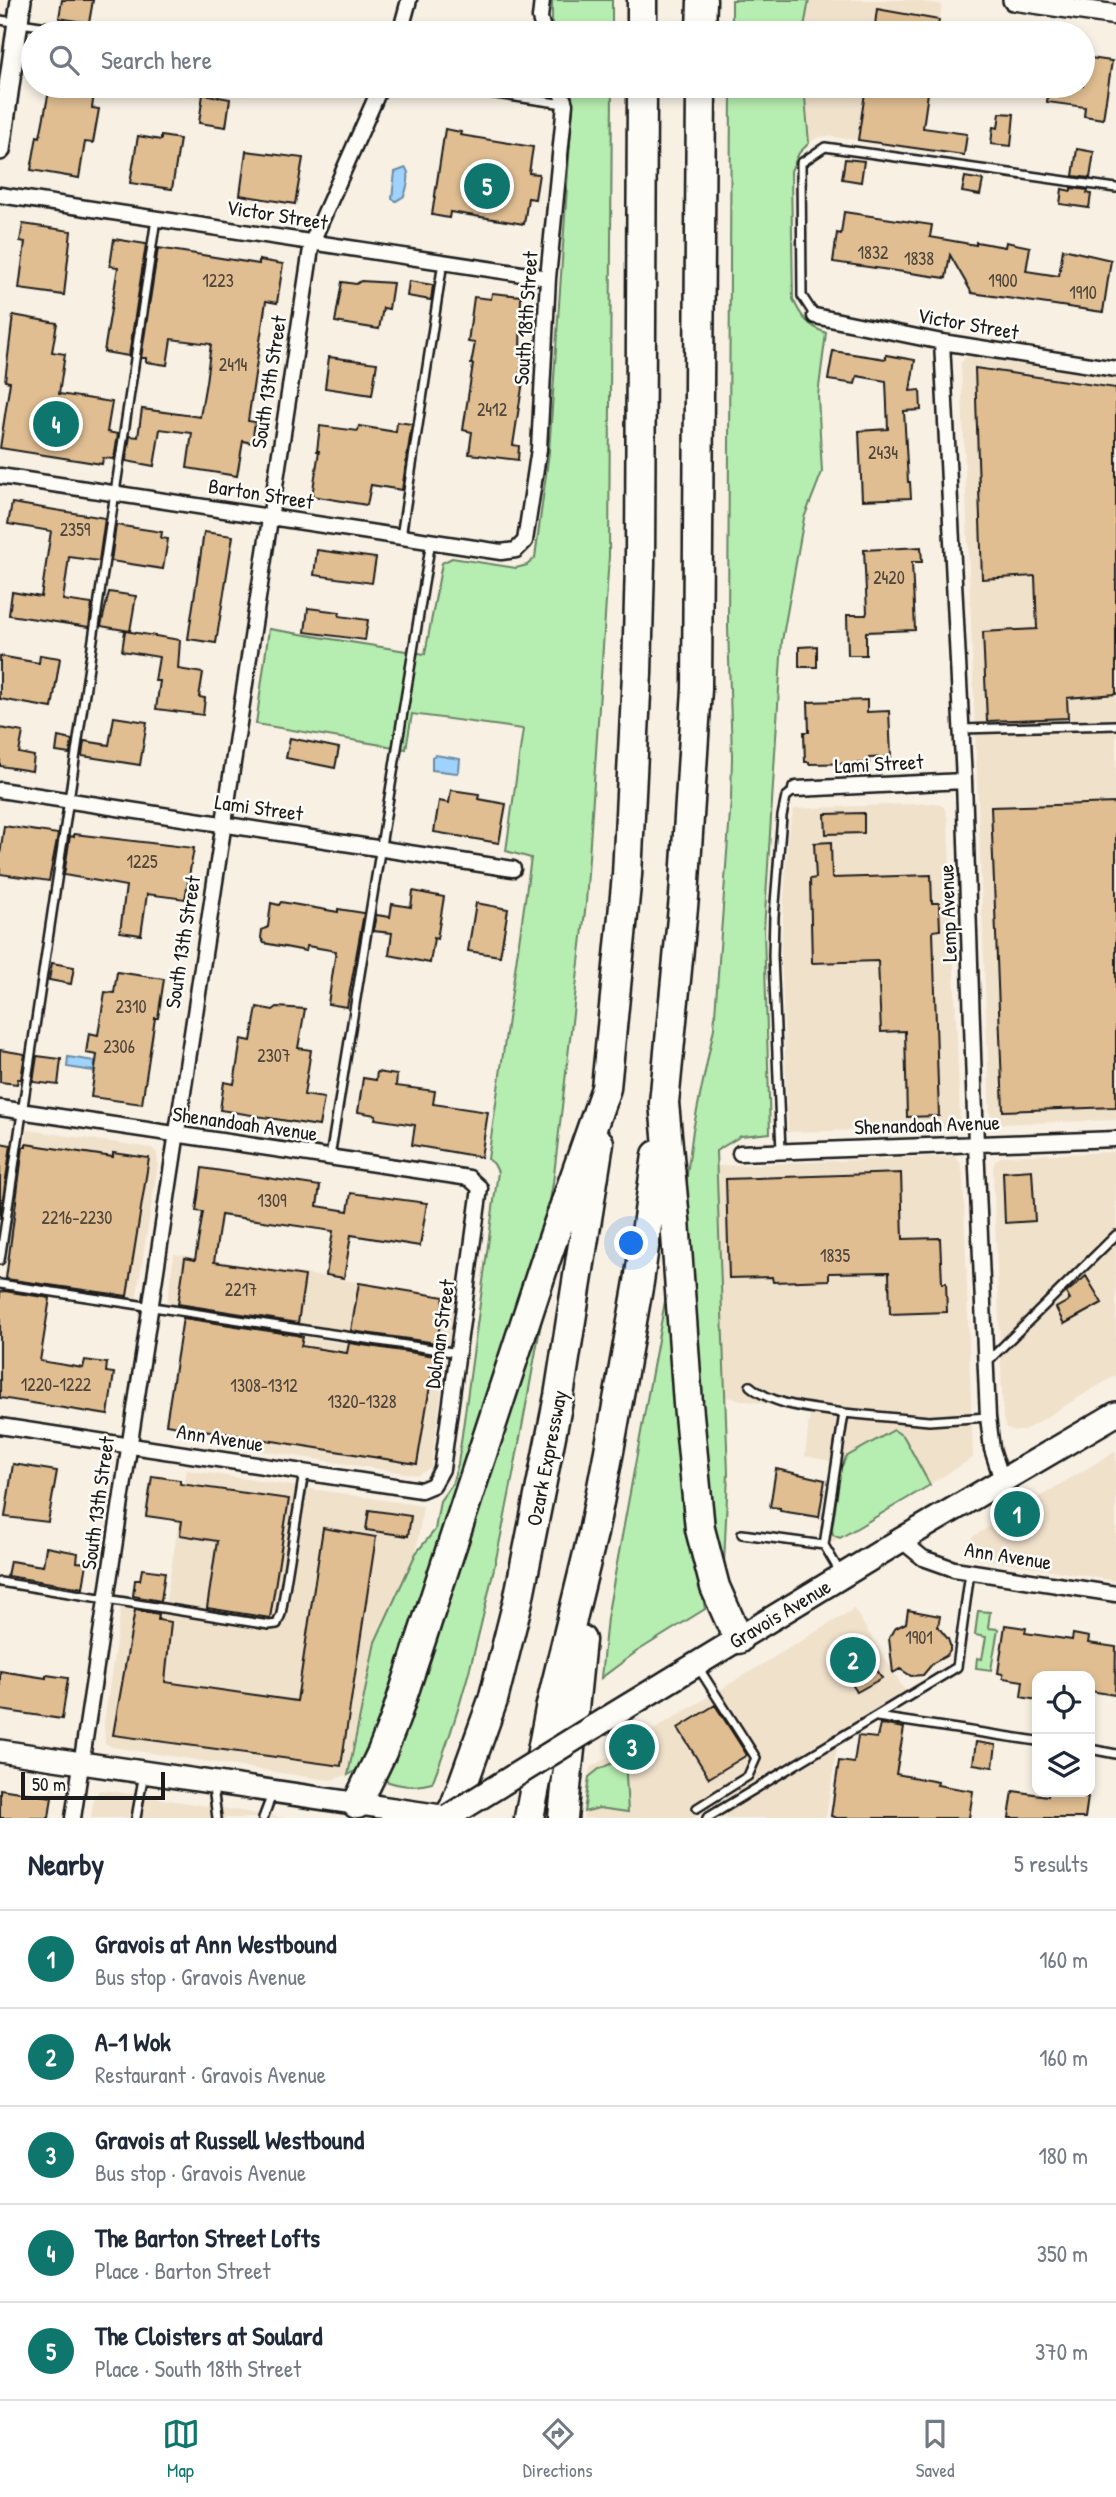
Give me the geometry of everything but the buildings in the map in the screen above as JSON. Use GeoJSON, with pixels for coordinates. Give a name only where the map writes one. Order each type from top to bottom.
{"type":"FeatureCollection","features":[{"type":"Feature","properties":{"kind":"highway"},"geometry":{"type":"LineString","coordinates":[[642,0],[642,21]]}},
{"type":"Feature","properties":{"kind":"highway"},"geometry":{"type":"LineString","coordinates":[[701,21],[702,0]]}},
{"type":"Feature","properties":{"kind":"highway"},"geometry":{"type":"LineString","coordinates":[[354,1811],[395,1719],[547,1256],[606,1088],[627,875],[637,673],[642,98]]}},
{"type":"Feature","properties":{"kind":"highway"},"geometry":{"type":"LineString","coordinates":[[529,1818],[561,1662],[593,1533],[639,1282],[664,1103],[685,884],[697,689],[701,98]]}},
{"type":"Feature","properties":{"kind":"highway","name":"Ozark Expressway"},"geometry":{"type":"LineString","coordinates":[[450,1815],[493,1700],[518,1601],[572,1318],[606,1088]]}},
{"type":"Feature","properties":{"kind":"highway"},"geometry":{"type":"LineString","coordinates":[[664,1103],[676,1231],[686,1391],[701,1529],[715,1587],[738,1639]]}},
{"type":"Feature","properties":{"kind":"highway"},"geometry":{"type":"LineString","coordinates":[[564,1818],[593,1533]]}},
{"type":"Feature","properties":{"kind":"main road","name":"Gravois Avenue"},"geometry":{"type":"LineString","coordinates":[[450,1815],[901,1540],[1116,1414]]}},
{"type":"Feature","properties":{"kind":"main road"},"geometry":{"type":"LineString","coordinates":[[0,1751],[274,1791],[354,1811],[450,1815]]}},
{"type":"Feature","properties":{"kind":"street"},"geometry":{"type":"LineString","coordinates":[[0,150],[9,21],[21,0]]}},
{"type":"Feature","properties":{"kind":"street"},"geometry":{"type":"LineString","coordinates":[[403,21],[409,0]]}},
{"type":"Feature","properties":{"kind":"street"},"geometry":{"type":"LineString","coordinates":[[541,21],[542,0]]}},
{"type":"Feature","properties":{"kind":"street"},"geometry":{"type":"LineString","coordinates":[[1013,0],[1116,15]]}},
{"type":"Feature","properties":{"kind":"street","name":"South 13th Street"},"geometry":{"type":"LineString","coordinates":[[73,1818],[312,242],[376,98]]}},
{"type":"Feature","properties":{"kind":"street","name":"South 18th Street"},"geometry":{"type":"LineString","coordinates":[[516,550],[525,541],[539,449],[548,278],[565,104],[563,98]]}},
{"type":"Feature","properties":{"kind":"street","name":"Victor Street"},"geometry":{"type":"LineString","coordinates":[[0,195],[548,278]]}},
{"type":"Feature","properties":{"kind":"street","name":"Victor Street"},"geometry":{"type":"LineString","coordinates":[[815,316],[943,342],[1116,369]]}},
{"type":"Feature","properties":{"kind":"street","name":"Lemp Avenue"},"geometry":{"type":"LineString","coordinates":[[943,342],[962,729],[985,1364],[992,1449],[1002,1480]]}},
{"type":"Feature","properties":{"kind":"street","name":"Barton Street"},"geometry":{"type":"LineString","coordinates":[[0,476],[501,552],[516,550]]}},
{"type":"Feature","properties":{"kind":"street","name":"Lami Street"},"geometry":{"type":"LineString","coordinates":[[796,789],[964,781]]}},
{"type":"Feature","properties":{"kind":"street","name":"Lami Street"},"geometry":{"type":"LineString","coordinates":[[0,790],[513,869]]}},
{"type":"Feature","properties":{"kind":"street","name":"Shenandoah Avenue"},"geometry":{"type":"LineString","coordinates":[[0,1108],[469,1178],[480,1188]]}},
{"type":"Feature","properties":{"kind":"street","name":"Shenandoah Avenue"},"geometry":{"type":"LineString","coordinates":[[740,1153],[1116,1139]]}},
{"type":"Feature","properties":{"kind":"street","name":"Dolman Street"},"geometry":{"type":"LineString","coordinates":[[433,1485],[442,1469],[480,1188]]}},
{"type":"Feature","properties":{"kind":"street","name":"Ann Avenue"},"geometry":{"type":"LineString","coordinates":[[0,1426],[421,1490],[433,1485]]}},
{"type":"Feature","properties":{"kind":"street","name":"Ann Avenue"},"geometry":{"type":"LineString","coordinates":[[901,1540],[923,1558],[936,1564],[970,1572],[1116,1594]]}},
{"type":"Feature","properties":{"kind":"lane"},"geometry":{"type":"LineString","coordinates":[[524,98],[565,104]]}},
{"type":"Feature","properties":{"kind":"lane"},"geometry":{"type":"LineString","coordinates":[[815,316],[802,296],[801,163],[825,147],[1116,188]]}},
{"type":"Feature","properties":{"kind":"lane"},"geometry":{"type":"LineString","coordinates":[[0,1260],[156,218]]}},
{"type":"Feature","properties":{"kind":"lane"},"geometry":{"type":"LineString","coordinates":[[401,537],[443,262]]}},
{"type":"Feature","properties":{"kind":"lane"},"geometry":{"type":"LineString","coordinates":[[330,1157],[431,541]]}},
{"type":"Feature","properties":{"kind":"lane"},"geometry":{"type":"LineString","coordinates":[[962,729],[1116,725]]}},
{"type":"Feature","properties":{"kind":"lane"},"geometry":{"type":"LineString","coordinates":[[781,1152],[773,956],[774,916],[782,816],[786,797],[796,789]]}},
{"type":"Feature","properties":{"kind":"lane"},"geometry":{"type":"LineString","coordinates":[[985,1364],[1116,1235]]}},
{"type":"Feature","properties":{"kind":"lane"},"geometry":{"type":"LineString","coordinates":[[0,1284],[459,1353]]}},
{"type":"Feature","properties":{"kind":"lane"},"geometry":{"type":"LineString","coordinates":[[750,1386],[761,1396],[773,1400],[844,1413],[929,1421],[988,1417]]}},
{"type":"Feature","properties":{"kind":"lane"},"geometry":{"type":"LineString","coordinates":[[842,1576],[824,1545],[844,1413]]}},
{"type":"Feature","properties":{"kind":"lane"},"geometry":{"type":"LineString","coordinates":[[0,1582],[269,1625],[277,1624],[281,1614],[304,1472]]}},
{"type":"Feature","properties":{"kind":"lane"},"geometry":{"type":"LineString","coordinates":[[742,1534],[824,1545]]}},
{"type":"Feature","properties":{"kind":"lane"},"geometry":{"type":"LineString","coordinates":[[707,1818],[957,1667],[970,1572]]}},
{"type":"Feature","properties":{"kind":"lane"},"geometry":{"type":"LineString","coordinates":[[697,1664],[756,1758],[748,1776],[697,1808]]}},
{"type":"Feature","properties":{"kind":"lane"},"geometry":{"type":"LineString","coordinates":[[877,1717],[1032,1740]]}},
{"type":"Feature","properties":{"kind":"lane"},"geometry":{"type":"LineString","coordinates":[[1095,1750],[1116,1754]]}},
{"type":"Feature","properties":{"kind":"lane"},"geometry":{"type":"LineString","coordinates":[[136,1818],[144,1772]]}},
{"type":"Feature","properties":{"kind":"lane"},"geometry":{"type":"LineString","coordinates":[[212,1782],[217,1818]]}},
{"type":"Feature","properties":{"kind":"lane"},"geometry":{"type":"LineString","coordinates":[[264,1818],[274,1791]]}},
{"type":"Feature","properties":{"kind":"shaded area"},"geometry":{"type":"Polygon","coordinates":[[[809,0],[911,0],[942,5],[939,21],[805,21],[809,0]]]}},
{"type":"Feature","properties":{"kind":"shaded area"},"geometry":{"type":"Polygon","coordinates":[[[805,98],[927,98],[920,149],[828,136],[818,137],[809,143],[805,98]]]}},
{"type":"Feature","properties":{"kind":"shaded area"},"geometry":{"type":"Polygon","coordinates":[[[972,356],[1116,377],[1116,1120],[996,1124],[990,1116],[961,363],[972,356]]]}},
{"type":"Feature","properties":{"kind":"shaded area"},"geometry":{"type":"Polygon","coordinates":[[[936,803],[944,807],[948,819],[960,1118],[955,1125],[946,1128],[788,1132],[781,952],[788,833],[794,809],[936,803]]]}},
{"type":"Feature","properties":{"kind":"shaded area"},"geometry":{"type":"Polygon","coordinates":[[[27,1130],[152,1148],[157,1153],[158,1164],[136,1300],[4,1280],[27,1130]]]}},
{"type":"Feature","properties":{"kind":"shaded area"},"geometry":{"type":"Polygon","coordinates":[[[1116,1152],[1116,1375],[1023,1431],[1006,1428],[1003,1418],[993,1169],[995,1161],[1002,1156],[1116,1152]]]}},
{"type":"Feature","properties":{"kind":"shaded area"},"geometry":{"type":"Polygon","coordinates":[[[954,1156],[960,1163],[963,1174],[973,1458],[840,1538],[818,1547],[832,1461],[805,1456],[810,1412],[725,1397],[716,1166],[954,1156]]]}},
{"type":"Feature","properties":{"kind":"shaded area"},"geometry":{"type":"Polygon","coordinates":[[[174,1254],[456,1297],[448,1348],[167,1305],[174,1254]]]}},
{"type":"Feature","properties":{"kind":"shaded area"},"geometry":{"type":"Polygon","coordinates":[[[234,1326],[446,1359],[431,1467],[418,1475],[216,1444],[234,1326]]]}},
{"type":"Feature","properties":{"kind":"shaded area"},"geometry":{"type":"Polygon","coordinates":[[[1116,1451],[1116,1581],[974,1557],[971,1553],[968,1543],[974,1536],[1116,1451]]]}},
{"type":"Feature","properties":{"kind":"shaded area"},"geometry":{"type":"Polygon","coordinates":[[[187,1470],[423,1506],[416,1553],[375,1642],[348,1775],[330,1780],[314,1778],[112,1747],[105,1743],[104,1723],[123,1595],[166,1601],[187,1470]]]}},
{"type":"Feature","properties":{"kind":"shaded area"},"geometry":{"type":"Polygon","coordinates":[[[854,1609],[905,1691],[694,1818],[583,1818],[590,1768],[854,1609]]]}},
{"type":"Feature","properties":{"kind":"shaded area"},"geometry":{"type":"Polygon","coordinates":[[[837,1747],[826,1818],[716,1818],[837,1747]]]}},
{"type":"Feature","properties":{"kind":"shaded area"},"geometry":{"type":"Polygon","coordinates":[[[100,1790],[285,1818],[91,1818],[94,1797],[100,1790]]]}},
{"type":"Feature","properties":{"kind":"green space"},"geometry":{"type":"Polygon","coordinates":[[[552,0],[612,0],[612,21],[552,21],[552,0]]]}},
{"type":"Feature","properties":{"kind":"green space"},"geometry":{"type":"Polygon","coordinates":[[[732,0],[809,0],[805,21],[732,21],[732,0]]]}},
{"type":"Feature","properties":{"kind":"green space"},"geometry":{"type":"Polygon","coordinates":[[[572,98],[612,98],[609,556],[586,903],[553,1183],[546,1224],[374,1746],[360,1768],[348,1775],[375,1642],[416,1553],[435,1530],[440,1501],[452,1484],[458,1464],[498,1172],[488,1159],[531,858],[506,851],[523,729],[412,714],[406,749],[256,724],[269,629],[425,654],[442,563],[452,558],[516,568],[527,565],[535,558],[549,452],[572,98]]]}},
{"type":"Feature","properties":{"kind":"green space"},"geometry":{"type":"Polygon","coordinates":[[[731,98],[805,98],[809,143],[799,153],[791,171],[793,299],[806,320],[826,333],[818,395],[822,472],[804,518],[782,641],[764,930],[770,1133],[741,1136],[716,1151],[728,1473],[724,1565],[715,1553],[685,1237],[687,1175],[693,1130],[714,1028],[731,799],[728,627],[731,98]]]}},
{"type":"Feature","properties":{"kind":"green space"},"geometry":{"type":"Polygon","coordinates":[[[668,1285],[697,1561],[705,1609],[636,1652],[601,1678],[607,1618],[668,1285]]]}},
{"type":"Feature","properties":{"kind":"green space"},"geometry":{"type":"Polygon","coordinates":[[[546,1296],[494,1568],[475,1650],[451,1731],[432,1783],[400,1785],[381,1779],[546,1296]]]}},
{"type":"Feature","properties":{"kind":"green space"},"geometry":{"type":"Polygon","coordinates":[[[894,1430],[904,1437],[930,1485],[840,1538],[833,1535],[841,1468],[846,1457],[894,1430]]]}},
{"type":"Feature","properties":{"kind":"green space"},"geometry":{"type":"Polygon","coordinates":[[[978,1611],[990,1612],[988,1628],[998,1629],[991,1670],[976,1668],[977,1658],[982,1659],[986,1637],[975,1635],[978,1611]]]}},
{"type":"Feature","properties":{"kind":"green space"},"geometry":{"type":"Polygon","coordinates":[[[625,1757],[628,1812],[599,1808],[584,1812],[589,1777],[599,1769],[625,1757]]]}},
{"type":"Feature","properties":{"kind":"water"},"geometry":{"type":"Polygon","coordinates":[[[406,168],[408,178],[404,196],[396,201],[392,199],[395,172],[406,168]]]}},
{"type":"Feature","properties":{"kind":"water"},"geometry":{"type":"Polygon","coordinates":[[[435,755],[460,759],[459,771],[432,770],[432,757],[435,755]]]}},
{"type":"Feature","properties":{"kind":"water"},"geometry":{"type":"Polygon","coordinates":[[[68,1057],[95,1061],[94,1071],[67,1067],[68,1057]]]}},
{"type":"Feature","properties":{"kind":"place","name":"The Cloisters at Soulard"},"geometry":{"type":"Point","coordinates":[487,186]}},
{"type":"Feature","properties":{"kind":"place","name":"The Barton Street Lofts"},"geometry":{"type":"Point","coordinates":[56,424]}},
{"type":"Feature","properties":{"kind":"place","name":"Gravois at Ann Westbound"},"geometry":{"type":"Point","coordinates":[1017,1514]}},
{"type":"Feature","properties":{"kind":"place","name":"A-1 Wok"},"geometry":{"type":"Point","coordinates":[853,1660]}},
{"type":"Feature","properties":{"kind":"place","name":"Gravois at Russell Westbound"},"geometry":{"type":"Point","coordinates":[632,1747]}}]}
